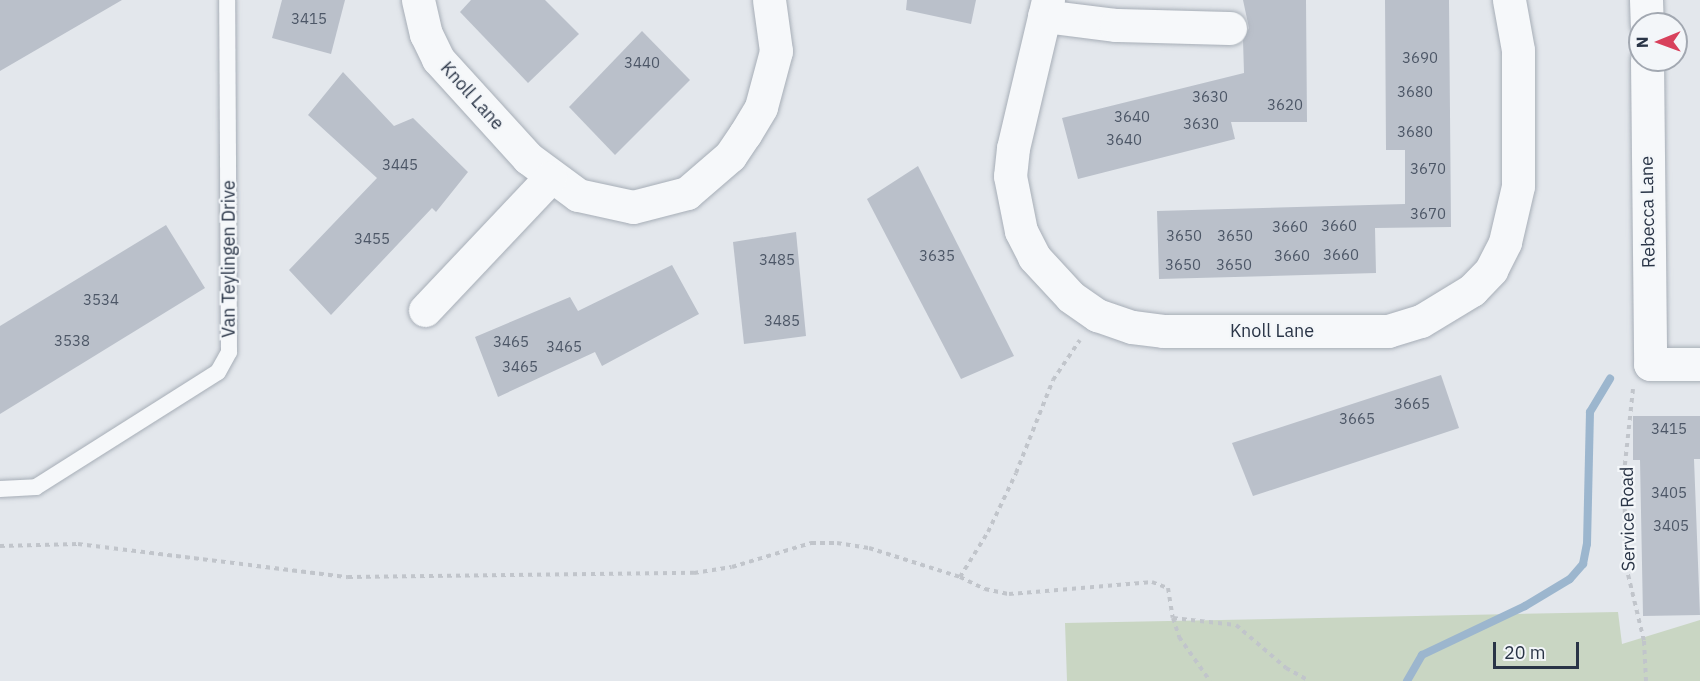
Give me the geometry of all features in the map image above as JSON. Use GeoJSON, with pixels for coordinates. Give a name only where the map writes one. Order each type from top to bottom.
{"type":"FeatureCollection","features":[{"type":"Feature","properties":{"kind":"street","name":"Knoll Lane"},"geometry":{"type":"LineString","coordinates":[[418,0],[426,34],[438,59],[550,178],[578,195],[616,205],[658,203],[687,193],[730,156],[761,107],[776,51],[769,0]]}},
{"type":"Feature","properties":{"kind":"street","name":"Knoll Lane"},"geometry":{"type":"LineString","coordinates":[[1230,28],[1116,25],[1046,8],[1013,148],[1010,177],[1013,204],[1034,257],[1071,297],[1097,315],[1132,327],[1162,331],[1388,331],[1421,321],[1472,290],[1491,270],[1505,242],[1518,186],[1518,50],[1509,0]]}},
{"type":"Feature","properties":{"kind":"street","name":"Rebecca Lane"},"geometry":{"type":"LineString","coordinates":[[1647,72],[1650,364]]}},
{"type":"Feature","properties":{"kind":"street"},"geometry":{"type":"LineString","coordinates":[[425,310],[550,178]]}},
{"type":"Feature","properties":{"kind":"street"},"geometry":{"type":"LineString","coordinates":[[1650,364],[1700,364]]}},
{"type":"Feature","properties":{"kind":"lane","name":"Van Teylingen Drive"},"geometry":{"type":"LineString","coordinates":[[0,489],[36,487],[218,372],[230,352],[227,0]]}},
{"type":"Feature","properties":{"kind":"path"},"geometry":{"type":"LineString","coordinates":[[960,577],[1007,493],[1053,380],[1097,315]]}},
{"type":"Feature","properties":{"kind":"path","name":"Service Road"},"geometry":{"type":"LineString","coordinates":[[1646,681],[1644,641],[1626,566],[1624,473],[1633,375],[1650,364]]}},
{"type":"Feature","properties":{"kind":"path"},"geometry":{"type":"LineString","coordinates":[[0,546],[78,544],[348,577],[694,573],[732,567],[811,543],[837,543],[869,548],[960,577],[985,589],[1009,594],[1152,582],[1168,588],[1179,637],[1210,681]]}},
{"type":"Feature","properties":{"kind":"path"},"geometry":{"type":"LineString","coordinates":[[1173,618],[1236,625],[1286,668],[1309,681]]}},
{"type":"Feature","properties":{"kind":"green space"},"geometry":{"type":"Polygon","coordinates":[[[1618,612],[1622,644],[1700,620],[1700,681],[1067,681],[1065,623],[1618,612]]]}},
{"type":"Feature","properties":{"kind":"building"},"geometry":{"type":"Polygon","coordinates":[[[0,0],[122,0],[0,71],[0,0]]]}},
{"type":"Feature","properties":{"kind":"building"},"geometry":{"type":"Polygon","coordinates":[[[282,0],[345,0],[331,54],[272,38],[282,0]]]}},
{"type":"Feature","properties":{"kind":"building"},"geometry":{"type":"Polygon","coordinates":[[[471,0],[545,0],[579,34],[528,83],[460,12],[471,0]]]}},
{"type":"Feature","properties":{"kind":"building"},"geometry":{"type":"Polygon","coordinates":[[[907,0],[976,0],[971,24],[906,10],[907,0]]]}},
{"type":"Feature","properties":{"kind":"building"},"geometry":{"type":"Polygon","coordinates":[[[1243,0],[1306,0],[1307,122],[1231,122],[1235,139],[1078,179],[1062,118],[1244,73],[1243,40],[1249,28],[1243,0]]]}},
{"type":"Feature","properties":{"kind":"building"},"geometry":{"type":"Polygon","coordinates":[[[1385,0],[1449,0],[1451,227],[1375,228],[1376,273],[1159,279],[1157,211],[1405,204],[1405,150],[1386,150],[1385,0]]]}},
{"type":"Feature","properties":{"kind":"building"},"geometry":{"type":"Polygon","coordinates":[[[642,31],[690,80],[615,155],[569,107],[642,31]]]}},
{"type":"Feature","properties":{"kind":"building"},"geometry":{"type":"Polygon","coordinates":[[[343,72],[394,126],[413,118],[468,172],[436,212],[432,208],[331,315],[289,270],[377,178],[308,115],[343,72]]]}},
{"type":"Feature","properties":{"kind":"building"},"geometry":{"type":"Polygon","coordinates":[[[918,166],[1014,356],[961,379],[867,199],[918,166]]]}},
{"type":"Feature","properties":{"kind":"building"},"geometry":{"type":"Polygon","coordinates":[[[166,225],[205,288],[0,414],[0,326],[166,225]]]}},
{"type":"Feature","properties":{"kind":"building"},"geometry":{"type":"Polygon","coordinates":[[[796,232],[806,336],[744,344],[733,242],[796,232]]]}},
{"type":"Feature","properties":{"kind":"building"},"geometry":{"type":"Polygon","coordinates":[[[672,265],[699,314],[602,366],[595,352],[498,397],[475,337],[570,297],[578,311],[672,265]]]}},
{"type":"Feature","properties":{"kind":"building"},"geometry":{"type":"Polygon","coordinates":[[[1441,375],[1459,428],[1253,496],[1232,443],[1441,375]]]}},
{"type":"Feature","properties":{"kind":"building"},"geometry":{"type":"Polygon","coordinates":[[[1633,416],[1700,416],[1700,459],[1694,459],[1700,615],[1643,616],[1640,460],[1633,460],[1633,416]]]}},
{"type":"Feature","properties":{"kind":"waterway"},"geometry":{"type":"LineString","coordinates":[[1407,681],[1422,655],[1525,606],[1570,579],[1583,564],[1587,544],[1590,412],[1610,379]]}}]}
